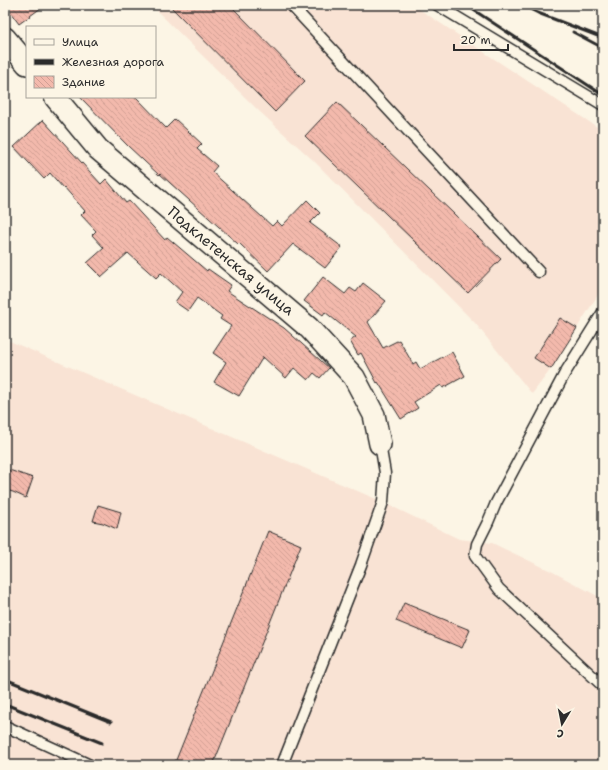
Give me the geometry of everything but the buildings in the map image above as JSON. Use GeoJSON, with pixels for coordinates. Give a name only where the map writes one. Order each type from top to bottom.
{"type":"FeatureCollection","features":[{"type":"Feature","properties":{"kind":"street"},"geometry":{"type":"LineString","coordinates":[[5,38],[26,63]]}},
{"type":"Feature","properties":{"kind":"street","name":"Подклетенская улица"},"geometry":{"type":"LineString","coordinates":[[55,98],[98,149],[309,328],[354,377],[374,415],[380,444]]}},
{"type":"Feature","properties":{"kind":"lane"},"geometry":{"type":"LineString","coordinates":[[291,5],[539,272]]}},
{"type":"Feature","properties":{"kind":"lane"},"geometry":{"type":"LineString","coordinates":[[437,5],[603,105]]}},
{"type":"Feature","properties":{"kind":"lane"},"geometry":{"type":"LineString","coordinates":[[603,312],[565,373],[496,503],[477,544],[475,556],[499,589],[603,686]]}},
{"type":"Feature","properties":{"kind":"lane"},"geometry":{"type":"LineString","coordinates":[[282,765],[361,565],[383,502],[385,473],[380,444]]}},
{"type":"Feature","properties":{"kind":"lane"},"geometry":{"type":"LineString","coordinates":[[5,726],[90,765]]}},
{"type":"Feature","properties":{"kind":"shaded area"},"geometry":{"type":"Polygon","coordinates":[[[151,5],[413,5],[603,131],[603,287],[551,369],[532,394],[475,323],[314,161],[259,111],[151,5]]]}},
{"type":"Feature","properties":{"kind":"shaded area"},"geometry":{"type":"Polygon","coordinates":[[[5,339],[383,502],[459,539],[492,543],[551,571],[603,599],[603,765],[5,765],[5,339]]]}},
{"type":"Feature","properties":{"kind":"railway"},"geometry":{"type":"LineString","coordinates":[[466,5],[603,95]]}},
{"type":"Feature","properties":{"kind":"railway"},"geometry":{"type":"LineString","coordinates":[[522,5],[538,13],[603,38]]}},
{"type":"Feature","properties":{"kind":"railway"},"geometry":{"type":"LineString","coordinates":[[573,32],[603,48]]}},
{"type":"Feature","properties":{"kind":"railway"},"geometry":{"type":"LineString","coordinates":[[5,679],[111,722]]}},
{"type":"Feature","properties":{"kind":"railway"},"geometry":{"type":"LineString","coordinates":[[5,704],[102,743]]}}]}
